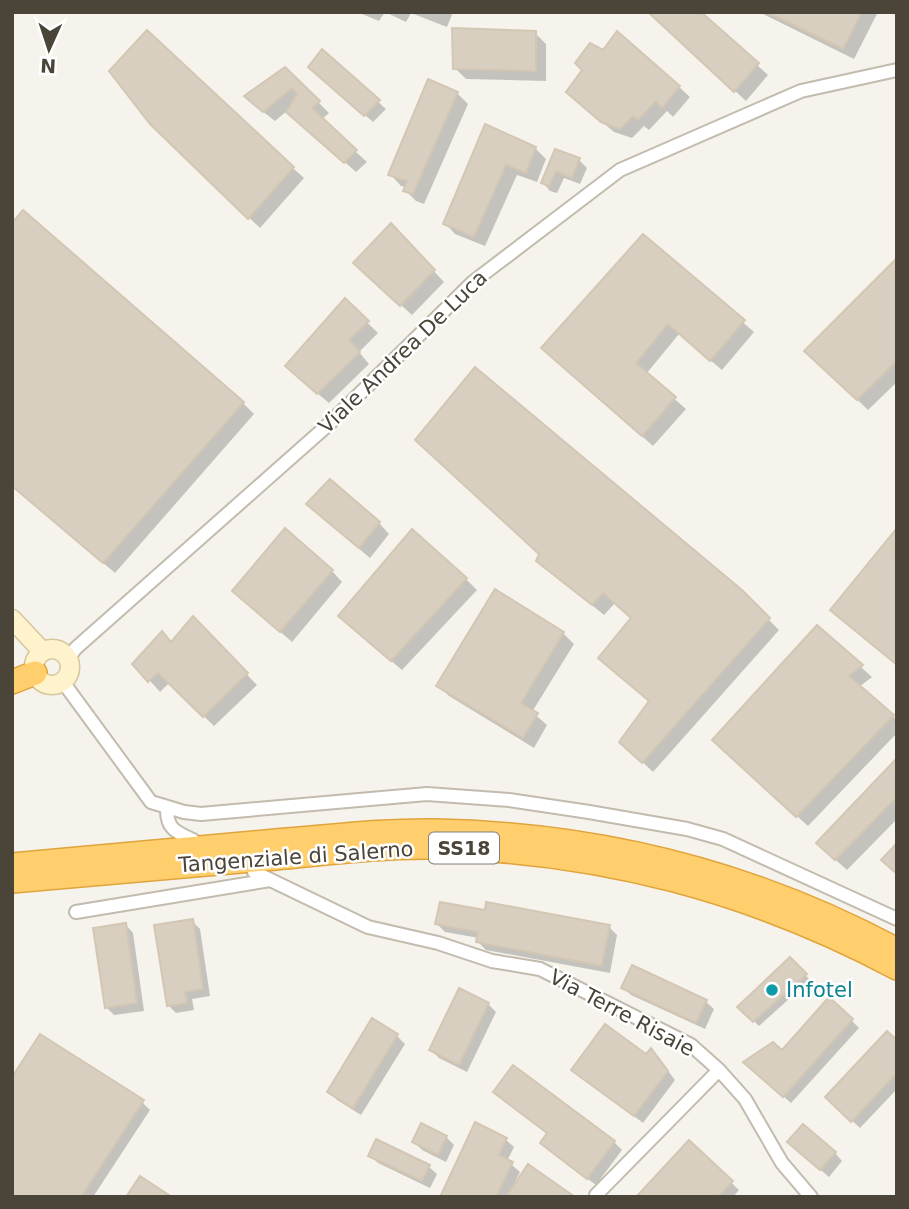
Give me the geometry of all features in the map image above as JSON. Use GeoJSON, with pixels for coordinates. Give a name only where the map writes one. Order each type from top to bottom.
{"type":"FeatureCollection","features":[{"type":"Feature","properties":{"kind":"highway"},"geometry":{"type":"LineString","coordinates":[[12,682],[39,662]]}},
{"type":"Feature","properties":{"kind":"highway","name":"Tangenziale di Salerno"},"geometry":{"type":"LineString","coordinates":[[12,865],[398,831],[531,836],[630,852],[733,879],[827,915],[897,950]]}},
{"type":"Feature","properties":{"kind":"highway","name":"Tangenziale di Salerno"},"geometry":{"type":"LineString","coordinates":[[12,881],[350,850],[498,850],[550,855],[629,868],[705,887],[785,914],[897,968]]}},
{"type":"Feature","properties":{"kind":"street","name":"Viale Andrea De Luca"},"geometry":{"type":"LineString","coordinates":[[68,658],[76,648],[329,424],[473,282],[620,170],[801,91],[897,70]]}},
{"type":"Feature","properties":{"kind":"street"},"geometry":{"type":"LineString","coordinates":[[12,619],[39,662],[37,678],[52,686],[63,682],[71,668],[68,658],[59,650],[39,662]]}},
{"type":"Feature","properties":{"kind":"street"},"geometry":{"type":"LineString","coordinates":[[63,682],[151,802],[167,807],[201,814],[427,794],[509,800],[576,810],[687,829],[723,839],[897,919]]}},
{"type":"Feature","properties":{"kind":"street"},"geometry":{"type":"LineString","coordinates":[[167,807],[167,824],[174,831],[193,840]]}},
{"type":"Feature","properties":{"kind":"street","name":"Via Terre Risaie"},"geometry":{"type":"LineString","coordinates":[[254,872],[368,926],[438,943],[492,961],[540,969],[691,1045],[719,1070],[745,1099],[782,1163],[811,1197]]}},
{"type":"Feature","properties":{"kind":"street"},"geometry":{"type":"LineString","coordinates":[[76,912],[169,894],[271,880]]}},
{"type":"Feature","properties":{"kind":"street"},"geometry":{"type":"LineString","coordinates":[[596,1195],[719,1070]]}},
{"type":"Feature","properties":{"kind":"building"},"geometry":{"type":"Polygon","coordinates":[[[648,12],[701,12],[759,63],[734,92],[648,12]]]}},
{"type":"Feature","properties":{"kind":"building"},"geometry":{"type":"Polygon","coordinates":[[[767,12],[862,12],[843,49],[767,12]]]}},
{"type":"Feature","properties":{"kind":"building"},"geometry":{"type":"Polygon","coordinates":[[[452,28],[536,31],[536,71],[453,69],[452,28]]]}},
{"type":"Feature","properties":{"kind":"building"},"geometry":{"type":"Polygon","coordinates":[[[147,30],[294,167],[248,219],[150,124],[109,71],[147,30]]]}},
{"type":"Feature","properties":{"kind":"building"},"geometry":{"type":"Polygon","coordinates":[[[617,31],[680,86],[662,108],[656,101],[638,120],[633,116],[620,129],[601,122],[566,92],[582,70],[575,63],[590,43],[603,50],[617,31]]]}},
{"type":"Feature","properties":{"kind":"building"},"geometry":{"type":"Polygon","coordinates":[[[322,49],[380,100],[364,116],[308,67],[322,49]]]}},
{"type":"Feature","properties":{"kind":"building"},"geometry":{"type":"Polygon","coordinates":[[[285,67],[320,101],[312,108],[357,150],[344,163],[286,112],[297,94],[292,88],[263,112],[244,96],[285,67]]]}},
{"type":"Feature","properties":{"kind":"building"},"geometry":{"type":"Polygon","coordinates":[[[428,79],[458,92],[413,194],[403,191],[407,181],[388,175],[428,79]]]}},
{"type":"Feature","properties":{"kind":"building"},"geometry":{"type":"Polygon","coordinates":[[[485,124],[536,147],[526,173],[506,165],[474,237],[443,224],[485,124]]]}},
{"type":"Feature","properties":{"kind":"building"},"geometry":{"type":"Polygon","coordinates":[[[555,149],[580,158],[572,178],[556,171],[549,186],[541,183],[555,149]]]}},
{"type":"Feature","properties":{"kind":"building"},"geometry":{"type":"Polygon","coordinates":[[[23,210],[244,402],[103,563],[12,486],[12,223],[23,210]]]}},
{"type":"Feature","properties":{"kind":"building"},"geometry":{"type":"Polygon","coordinates":[[[391,223],[435,270],[400,306],[353,263],[391,223]]]}},
{"type":"Feature","properties":{"kind":"building"},"geometry":{"type":"Polygon","coordinates":[[[643,234],[745,320],[710,361],[668,324],[636,363],[676,397],[642,436],[541,348],[643,234]]]}},
{"type":"Feature","properties":{"kind":"building"},"geometry":{"type":"Polygon","coordinates":[[[897,258],[897,361],[857,400],[804,351],[897,258]]]}},
{"type":"Feature","properties":{"kind":"building"},"geometry":{"type":"Polygon","coordinates":[[[345,298],[369,321],[349,340],[360,352],[317,394],[285,366],[345,298]]]}},
{"type":"Feature","properties":{"kind":"building"},"geometry":{"type":"Polygon","coordinates":[[[475,367],[742,590],[770,618],[642,763],[619,742],[649,701],[598,658],[631,618],[603,593],[592,605],[536,561],[539,554],[415,440],[475,367]]]}},
{"type":"Feature","properties":{"kind":"building"},"geometry":{"type":"Polygon","coordinates":[[[330,479],[380,522],[359,548],[306,504],[330,479]]]}},
{"type":"Feature","properties":{"kind":"building"},"geometry":{"type":"Polygon","coordinates":[[[285,528],[333,570],[280,632],[232,591],[285,528]]]}},
{"type":"Feature","properties":{"kind":"building"},"geometry":{"type":"Polygon","coordinates":[[[897,528],[897,665],[830,610],[897,528]]]}},
{"type":"Feature","properties":{"kind":"building"},"geometry":{"type":"Polygon","coordinates":[[[412,529],[467,578],[391,661],[338,616],[412,529]]]}},
{"type":"Feature","properties":{"kind":"building"},"geometry":{"type":"Polygon","coordinates":[[[495,589],[564,632],[521,703],[538,713],[523,738],[436,686],[495,589]]]}},
{"type":"Feature","properties":{"kind":"building"},"geometry":{"type":"Polygon","coordinates":[[[193,616],[248,673],[203,717],[158,673],[148,682],[132,664],[162,631],[171,642],[193,616]]]}},
{"type":"Feature","properties":{"kind":"building"},"geometry":{"type":"Polygon","coordinates":[[[817,625],[863,665],[849,676],[894,715],[796,817],[712,740],[817,625]]]}},
{"type":"Feature","properties":{"kind":"building"},"geometry":{"type":"Polygon","coordinates":[[[897,758],[897,797],[835,860],[816,843],[897,758]]]}},
{"type":"Feature","properties":{"kind":"building"},"geometry":{"type":"Polygon","coordinates":[[[897,843],[897,874],[881,860],[897,843]]]}},
{"type":"Feature","properties":{"kind":"building"},"geometry":{"type":"Polygon","coordinates":[[[440,902],[485,910],[486,902],[610,925],[602,966],[476,942],[478,932],[435,924],[440,902]]]}},
{"type":"Feature","properties":{"kind":"building"},"geometry":{"type":"Polygon","coordinates":[[[193,919],[203,989],[185,992],[187,1003],[167,1006],[154,925],[193,919]]]}},
{"type":"Feature","properties":{"kind":"building"},"geometry":{"type":"Polygon","coordinates":[[[126,923],[137,1003],[105,1008],[93,928],[126,923]]]}},
{"type":"Feature","properties":{"kind":"building","name":"Infotel"},"geometry":{"type":"Polygon","coordinates":[[[790,957],[807,974],[753,1022],[737,1007],[790,957]]]}},
{"type":"Feature","properties":{"kind":"building"},"geometry":{"type":"Polygon","coordinates":[[[632,965],[707,1000],[696,1023],[621,988],[632,965]]]}},
{"type":"Feature","properties":{"kind":"building"},"geometry":{"type":"Polygon","coordinates":[[[459,988],[489,1003],[459,1065],[429,1050],[459,988]]]}},
{"type":"Feature","properties":{"kind":"building"},"geometry":{"type":"Polygon","coordinates":[[[829,997],[853,1019],[783,1097],[743,1062],[773,1042],[782,1050],[829,997]]]}},
{"type":"Feature","properties":{"kind":"building"},"geometry":{"type":"Polygon","coordinates":[[[372,1018],[398,1034],[353,1108],[327,1092],[372,1018]]]}},
{"type":"Feature","properties":{"kind":"building"},"geometry":{"type":"Polygon","coordinates":[[[605,1024],[646,1054],[651,1048],[668,1071],[634,1116],[571,1070],[605,1024]]]}},
{"type":"Feature","properties":{"kind":"building"},"geometry":{"type":"Polygon","coordinates":[[[887,1031],[897,1040],[897,1073],[851,1122],[825,1097],[887,1031]]]}},
{"type":"Feature","properties":{"kind":"building"},"geometry":{"type":"Polygon","coordinates":[[[40,1034],[144,1100],[81,1197],[12,1197],[12,1077],[40,1034]]]}},
{"type":"Feature","properties":{"kind":"building"},"geometry":{"type":"Polygon","coordinates":[[[513,1065],[615,1141],[587,1179],[540,1143],[547,1133],[493,1092],[513,1065]]]}},
{"type":"Feature","properties":{"kind":"building"},"geometry":{"type":"Polygon","coordinates":[[[475,1122],[507,1138],[499,1155],[513,1162],[496,1197],[440,1197],[475,1122]]]}},
{"type":"Feature","properties":{"kind":"building"},"geometry":{"type":"Polygon","coordinates":[[[421,1123],[447,1136],[438,1155],[412,1142],[421,1123]]]}},
{"type":"Feature","properties":{"kind":"building"},"geometry":{"type":"Polygon","coordinates":[[[803,1124],[836,1152],[820,1170],[787,1142],[803,1124]]]}},
{"type":"Feature","properties":{"kind":"building"},"geometry":{"type":"Polygon","coordinates":[[[376,1139],[430,1165],[422,1181],[368,1156],[376,1139]]]}},
{"type":"Feature","properties":{"kind":"building"},"geometry":{"type":"Polygon","coordinates":[[[689,1140],[733,1181],[718,1197],[636,1197],[689,1140]]]}},
{"type":"Feature","properties":{"kind":"building"},"geometry":{"type":"Polygon","coordinates":[[[528,1164],[575,1197],[506,1197],[528,1164]]]}},
{"type":"Feature","properties":{"kind":"building"},"geometry":{"type":"Polygon","coordinates":[[[140,1176],[172,1197],[126,1197],[140,1176]]]}},
{"type":"Feature","properties":{"kind":"place","name":"Infotel"},"geometry":{"type":"Point","coordinates":[772,990]}}]}
